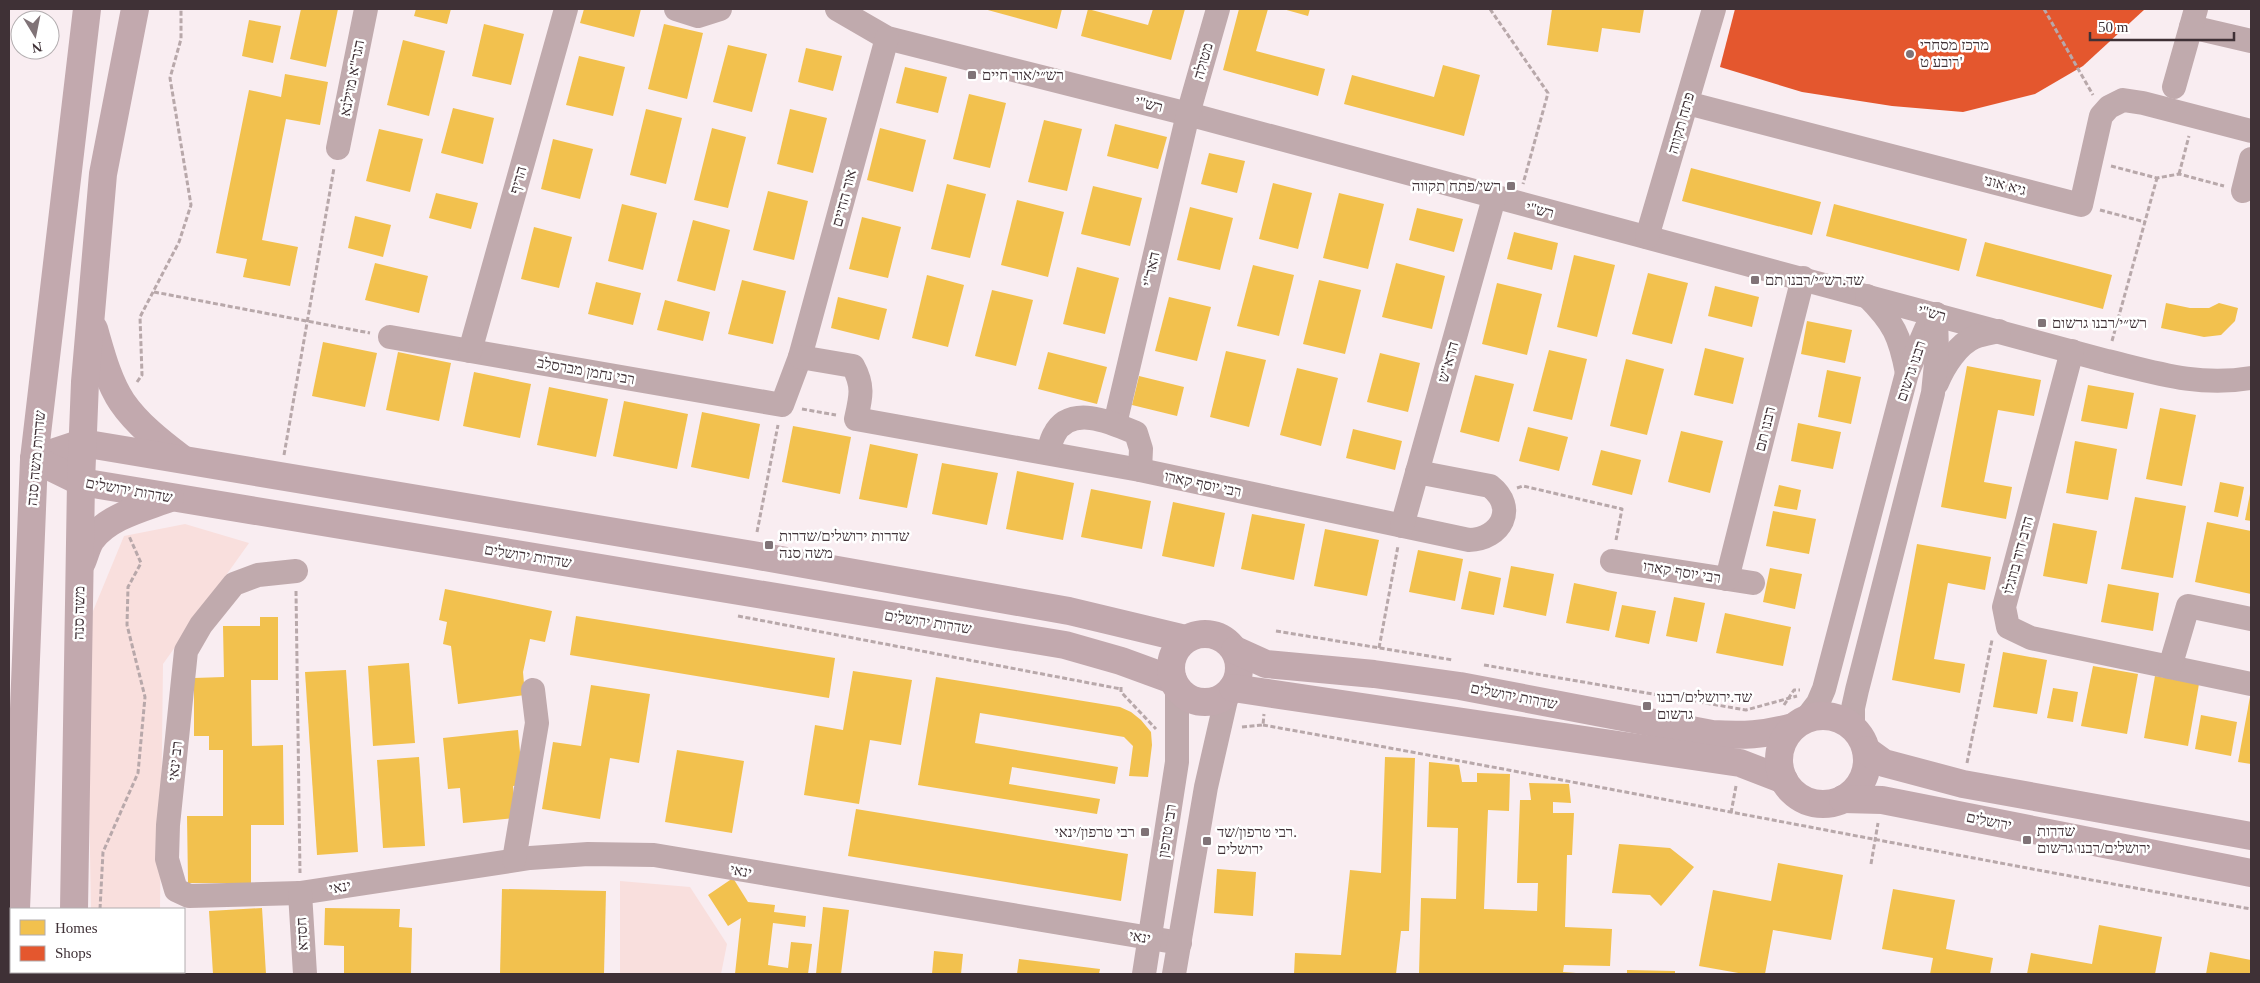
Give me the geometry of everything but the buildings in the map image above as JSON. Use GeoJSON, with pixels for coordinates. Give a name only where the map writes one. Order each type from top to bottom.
{"type":"FeatureCollection","features":[{"type":"Feature","properties":{"kind":"main road","name":"שדרות משה סנה"},"geometry":{"type":"LineString","coordinates":[[16,908],[34,459],[87,9]]}},
{"type":"Feature","properties":{"kind":"main road"},"geometry":{"type":"LineString","coordinates":[[135,9],[103,174],[90,317],[104,364],[121,402],[151,435],[184,461]]}},
{"type":"Feature","properties":{"kind":"main road","name":"משה סנה"},"geometry":{"type":"LineString","coordinates":[[74,908],[82,443],[90,317]]}},
{"type":"Feature","properties":{"kind":"main road"},"geometry":{"type":"LineString","coordinates":[[34,459],[82,443],[753,555],[1069,611],[1186,639]]}},
{"type":"Feature","properties":{"kind":"main road","name":"שדרות ירושלים"},"geometry":{"type":"LineString","coordinates":[[34,459],[81,482],[1065,645],[1121,662],[1175,684]]}},
{"type":"Feature","properties":{"kind":"main road"},"geometry":{"type":"LineString","coordinates":[[80,568],[90,541],[102,528],[121,517],[172,497]]}},
{"type":"Feature","properties":{"kind":"main road"},"geometry":{"type":"LineString","coordinates":[[1209,633],[1224,638],[1235,650],[1240,669],[1230,691],[1210,702],[1200,702],[1191,699],[1175,684],[1171,662],[1174,653],[1186,639],[1209,633]]}},
{"type":"Feature","properties":{"kind":"main road","name":"שדרות ירושלים"},"geometry":{"type":"LineString","coordinates":[[1235,650],[1266,664],[1374,674],[1460,686],[1712,734],[1766,735],[1793,719]]}},
{"type":"Feature","properties":{"kind":"main road","name":"שדרות ירושלים"},"geometry":{"type":"LineString","coordinates":[[1230,691],[1740,763],[1784,780]]}},
{"type":"Feature","properties":{"kind":"main road"},"geometry":{"type":"LineString","coordinates":[[1860,739],[1866,767],[1863,778],[1857,788],[1844,799],[1827,803],[1810,802],[1799,797],[1784,780],[1779,758],[1793,719],[1835,718],[1860,739],[1884,763],[1963,784],[2251,836]]}},
{"type":"Feature","properties":{"kind":"main road","name":"ירושלים"},"geometry":{"type":"LineString","coordinates":[[1844,799],[1882,800],[2251,872]]}},
{"type":"Feature","properties":{"kind":"street","name":"הגר\"א מוילנא"},"geometry":{"type":"LineString","coordinates":[[338,148],[366,9]]}},
{"type":"Feature","properties":{"kind":"street","name":"הריף"},"geometry":{"type":"LineString","coordinates":[[470,351],[566,9]]}},
{"type":"Feature","properties":{"kind":"street"},"geometry":{"type":"LineString","coordinates":[[676,9],[698,16],[720,9]]}},
{"type":"Feature","properties":{"kind":"street","name":"רש\"י"},"geometry":{"type":"LineString","coordinates":[[837,9],[887,38],[1188,114],[1494,198],[1803,278],[2106,361],[2178,378],[2212,382],[2251,378]]}},
{"type":"Feature","properties":{"kind":"street","name":"מטולה"},"geometry":{"type":"LineString","coordinates":[[1188,114],[1218,9]]}},
{"type":"Feature","properties":{"kind":"street","name":"פתח תקווה"},"geometry":{"type":"LineString","coordinates":[[1647,237],[1714,9]]}},
{"type":"Feature","properties":{"kind":"street"},"geometry":{"type":"LineString","coordinates":[[2174,87],[2193,18],[2251,42]]}},
{"type":"Feature","properties":{"kind":"street","name":"אור החיים"},"geometry":{"type":"LineString","coordinates":[[782,405],[800,357],[887,38]]}},
{"type":"Feature","properties":{"kind":"street"},"geometry":{"type":"LineString","coordinates":[[2081,205],[2101,116],[2109,107],[2123,100],[2143,102],[2251,131]]}},
{"type":"Feature","properties":{"kind":"street","name":"גיא אוני"},"geometry":{"type":"LineString","coordinates":[[1687,103],[2081,205]]}},
{"type":"Feature","properties":{"kind":"street","name":"האר\"י"},"geometry":{"type":"LineString","coordinates":[[1115,424],[1188,114]]}},
{"type":"Feature","properties":{"kind":"street"},"geometry":{"type":"LineString","coordinates":[[2243,191],[2251,159]]}},
{"type":"Feature","properties":{"kind":"street","name":"הרא\"ש"},"geometry":{"type":"LineString","coordinates":[[1402,526],[1494,198]]}},
{"type":"Feature","properties":{"kind":"street","name":"רבנו תם"},"geometry":{"type":"LineString","coordinates":[[1727,579],[1803,278]]}},
{"type":"Feature","properties":{"kind":"street"},"geometry":{"type":"LineString","coordinates":[[1868,296],[1886,314],[1898,335],[1907,373]]}},
{"type":"Feature","properties":{"kind":"street","name":"רבנו גרשום"},"geometry":{"type":"LineString","coordinates":[[1793,719],[1818,703],[1824,688],[1907,373],[1926,329],[1936,314]]}},
{"type":"Feature","properties":{"kind":"street","name":"רבנו גרשום"},"geometry":{"type":"LineString","coordinates":[[1860,739],[1853,708],[1933,393],[1937,354],[1936,314]]}},
{"type":"Feature","properties":{"kind":"street"},"geometry":{"type":"LineString","coordinates":[[1933,393],[1943,368],[1962,346],[1974,338],[1999,331]]}},
{"type":"Feature","properties":{"kind":"street","name":"רבי נחמן מברסלב"},"geometry":{"type":"LineString","coordinates":[[390,337],[782,405]]}},
{"type":"Feature","properties":{"kind":"street","name":"הרב דוד בוזגלו"},"geometry":{"type":"LineString","coordinates":[[2008,627],[2004,607],[2072,351]]}},
{"type":"Feature","properties":{"kind":"street"},"geometry":{"type":"LineString","coordinates":[[800,357],[853,366],[860,379],[861,388],[856,418]]}},
{"type":"Feature","properties":{"kind":"street"},"geometry":{"type":"LineString","coordinates":[[1048,453],[1054,433],[1067,420],[1093,417],[1136,433],[1141,449],[1140,470]]}},
{"type":"Feature","properties":{"kind":"street","name":"רבי יוסף קארו"},"geometry":{"type":"LineString","coordinates":[[856,418],[1140,470],[1469,540],[1482,540],[1494,533],[1504,515],[1502,500],[1497,492]]}},
{"type":"Feature","properties":{"kind":"street"},"geometry":{"type":"LineString","coordinates":[[1417,472],[1490,486],[1497,492]]}},
{"type":"Feature","properties":{"kind":"street","name":"רבי יוסף קארו"},"geometry":{"type":"LineString","coordinates":[[1612,561],[1752,583]]}},
{"type":"Feature","properties":{"kind":"street","name":"רב ינאי"},"geometry":{"type":"LineString","coordinates":[[296,570],[258,575],[234,584],[201,625],[186,651],[168,825],[167,859],[176,890],[189,896],[300,893]]}},
{"type":"Feature","properties":{"kind":"street"},"geometry":{"type":"LineString","coordinates":[[2170,667],[2188,606],[2251,619]]}},
{"type":"Feature","properties":{"kind":"street"},"geometry":{"type":"LineString","coordinates":[[2008,627],[2031,638],[2251,684]]}},
{"type":"Feature","properties":{"kind":"street","name":"רבי טרפון"},"geometry":{"type":"LineString","coordinates":[[1144,974],[1177,762],[1175,684]]}},
{"type":"Feature","properties":{"kind":"street"},"geometry":{"type":"LineString","coordinates":[[514,860],[537,722],[533,690]]}},
{"type":"Feature","properties":{"kind":"street","name":"רבי טרפון"},"geometry":{"type":"LineString","coordinates":[[1174,974],[1206,786],[1230,691]]}},
{"type":"Feature","properties":{"kind":"street","name":"ינאי"},"geometry":{"type":"LineString","coordinates":[[300,893],[514,860],[588,854],[654,855],[1180,943]]}},
{"type":"Feature","properties":{"kind":"street","name":"חסדא"},"geometry":{"type":"LineString","coordinates":[[300,893],[305,974]]}},
{"type":"Feature","properties":{"kind":"path"},"geometry":{"type":"LineString","coordinates":[[121,402],[142,375],[140,317],[179,242],[191,205],[170,78],[181,39],[181,9]]}},
{"type":"Feature","properties":{"kind":"path"},"geometry":{"type":"LineString","coordinates":[[1490,9],[1548,93],[1518,204]]}},
{"type":"Feature","properties":{"kind":"path"},"geometry":{"type":"LineString","coordinates":[[2044,9],[2087,84]]}},
{"type":"Feature","properties":{"kind":"path"},"geometry":{"type":"LineString","coordinates":[[2179,174],[2195,117]]}},
{"type":"Feature","properties":{"kind":"path"},"geometry":{"type":"LineString","coordinates":[[280,476],[338,148]]}},
{"type":"Feature","properties":{"kind":"path"},"geometry":{"type":"LineString","coordinates":[[2090,160],[2157,178],[2179,174],[2243,191]]}},
{"type":"Feature","properties":{"kind":"path"},"geometry":{"type":"LineString","coordinates":[[2106,361],[2157,178]]}},
{"type":"Feature","properties":{"kind":"path"},"geometry":{"type":"LineString","coordinates":[[2081,205],[2145,222]]}},
{"type":"Feature","properties":{"kind":"path"},"geometry":{"type":"LineString","coordinates":[[154,292],[390,337]]}},
{"type":"Feature","properties":{"kind":"path"},"geometry":{"type":"LineString","coordinates":[[753,555],[782,405],[856,418]]}},
{"type":"Feature","properties":{"kind":"path"},"geometry":{"type":"LineString","coordinates":[[1497,492],[1523,486],[1622,509],[1612,561]]}},
{"type":"Feature","properties":{"kind":"path"},"geometry":{"type":"LineString","coordinates":[[100,908],[103,852],[138,773],[145,697],[127,625],[128,587],[141,563],[121,517]]}},
{"type":"Feature","properties":{"kind":"path"},"geometry":{"type":"LineString","coordinates":[[1374,674],[1402,526]]}},
{"type":"Feature","properties":{"kind":"path"},"geometry":{"type":"LineString","coordinates":[[296,570],[300,893]]}},
{"type":"Feature","properties":{"kind":"path"},"geometry":{"type":"LineString","coordinates":[[1963,784],[1991,641],[2008,627]]}},
{"type":"Feature","properties":{"kind":"path"},"geometry":{"type":"LineString","coordinates":[[1276,631],[1456,660]]}},
{"type":"Feature","properties":{"kind":"path"},"geometry":{"type":"LineString","coordinates":[[1475,664],[1746,710],[1824,688]]}},
{"type":"Feature","properties":{"kind":"path"},"geometry":{"type":"LineString","coordinates":[[1788,698],[1793,719]]}},
{"type":"Feature","properties":{"kind":"path"},"geometry":{"type":"LineString","coordinates":[[1263,724],[2251,909]]}},
{"type":"Feature","properties":{"kind":"path"},"geometry":{"type":"LineString","coordinates":[[1731,813],[1740,763]]}},
{"type":"Feature","properties":{"kind":"path"},"geometry":{"type":"LineString","coordinates":[[1871,864],[1882,800]]}},
{"type":"Feature","properties":{"kind":"shaded area"},"geometry":{"type":"Polygon","coordinates":[[[185,524],[249,543],[163,664],[160,908],[91,908],[86,628],[124,536],[185,524]]]}},
{"type":"Feature","properties":{"kind":"shaded area"},"geometry":{"type":"Polygon","coordinates":[[[620,881],[690,887],[727,944],[721,974],[620,974],[620,881]]]}},
{"type":"Feature","properties":{"kind":"shaded area"},"geometry":{"type":"Polygon","coordinates":[[[92,973],[160,973],[160,974],[92,973]]]}},
{"type":"Feature","properties":{"kind":"place","name":"מרכז מסחרי רובע ט'"},"geometry":{"type":"Point","coordinates":[1910,54]}},
{"type":"Feature","properties":{"kind":"place","name":"רש״י/אור חיים"},"geometry":{"type":"Point","coordinates":[972,75]}},
{"type":"Feature","properties":{"kind":"place","name":"רשי/פתח תקווה"},"geometry":{"type":"Point","coordinates":[1511,186]}},
{"type":"Feature","properties":{"kind":"place","name":"שד.רש״י/רבנו תם"},"geometry":{"type":"Point","coordinates":[1755,280]}},
{"type":"Feature","properties":{"kind":"place","name":"רש״י/רבנו גרשום"},"geometry":{"type":"Point","coordinates":[2042,323]}},
{"type":"Feature","properties":{"kind":"place","name":"שדרות ירושלים/שדרות משה סנה"},"geometry":{"type":"Point","coordinates":[769,545]}},
{"type":"Feature","properties":{"kind":"place","name":"שד.ירושלים/רבנו גרשום"},"geometry":{"type":"Point","coordinates":[1647,706]}},
{"type":"Feature","properties":{"kind":"place","name":"רבי טרפון/ינאי"},"geometry":{"type":"Point","coordinates":[1145,832]}},
{"type":"Feature","properties":{"kind":"place","name":"שדרות ירושלים/רבנו גרשום"},"geometry":{"type":"Point","coordinates":[2027,840]}},
{"type":"Feature","properties":{"kind":"place","name":"רבי טרפון/שד. ירושלים"},"geometry":{"type":"Point","coordinates":[1207,841]}}]}
